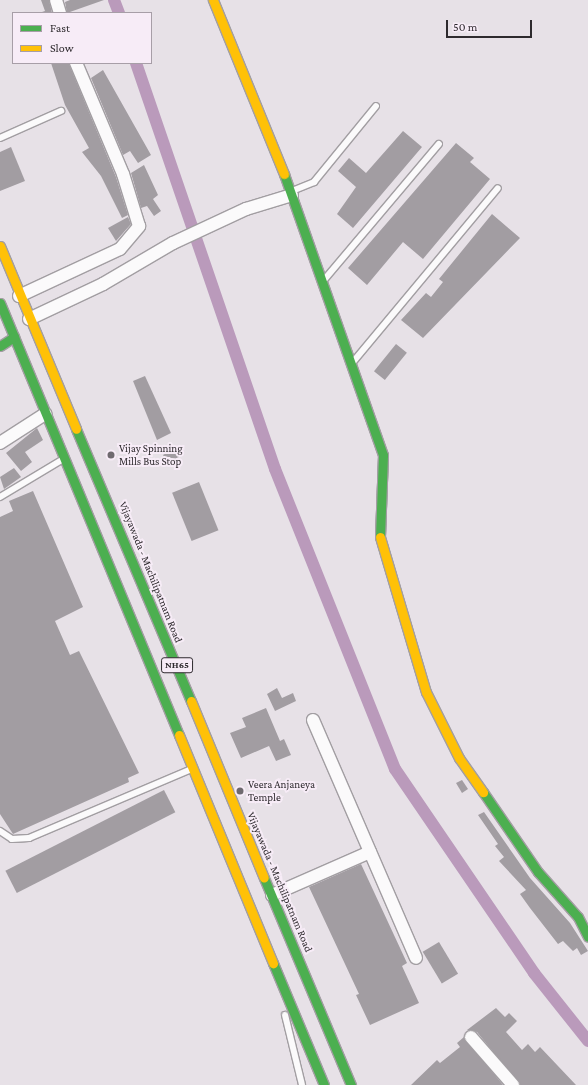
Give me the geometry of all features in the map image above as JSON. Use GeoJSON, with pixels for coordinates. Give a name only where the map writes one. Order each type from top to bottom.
{"type":"FeatureCollection","features":[{"type":"Feature","properties":{"kind":"main road"},"geometry":{"type":"LineString","coordinates":[[213,0],[291,193],[382,455],[380,545],[426,692],[459,758],[538,872],[578,917],[588,937]]}},
{"type":"Feature","properties":{"kind":"main road","name":"Vijayawada - Machilipatnam Road"},"geometry":{"type":"LineString","coordinates":[[0,246],[19,296],[80,431],[351,1085]]}},
{"type":"Feature","properties":{"kind":"main road","name":"NH65"},"geometry":{"type":"LineString","coordinates":[[0,303],[280,975],[324,1085]]}},
{"type":"Feature","properties":{"kind":"main road"},"geometry":{"type":"LineString","coordinates":[[0,346],[14,337]]}},
{"type":"Feature","properties":{"kind":"street"},"geometry":{"type":"LineString","coordinates":[[56,0],[60,12]]}},
{"type":"Feature","properties":{"kind":"street"},"geometry":{"type":"LineString","coordinates":[[19,296],[120,249],[139,226],[123,174],[76,64]]}},
{"type":"Feature","properties":{"kind":"street"},"geometry":{"type":"LineString","coordinates":[[29,319],[103,284],[173,243],[246,209],[291,193]]}},
{"type":"Feature","properties":{"kind":"street"},"geometry":{"type":"LineString","coordinates":[[0,443],[45,414]]}},
{"type":"Feature","properties":{"kind":"street"},"geometry":{"type":"LineString","coordinates":[[313,720],[416,958]]}},
{"type":"Feature","properties":{"kind":"street"},"geometry":{"type":"LineString","coordinates":[[272,895],[370,852]]}},
{"type":"Feature","properties":{"kind":"street"},"geometry":{"type":"LineString","coordinates":[[471,1037],[513,1085]]}},
{"type":"Feature","properties":{"kind":"lane"},"geometry":{"type":"LineString","coordinates":[[291,193],[314,182],[376,106]]}},
{"type":"Feature","properties":{"kind":"lane"},"geometry":{"type":"LineString","coordinates":[[0,138],[61,111]]}},
{"type":"Feature","properties":{"kind":"lane"},"geometry":{"type":"LineString","coordinates":[[322,282],[439,144]]}},
{"type":"Feature","properties":{"kind":"lane"},"geometry":{"type":"LineString","coordinates":[[351,364],[498,188]]}},
{"type":"Feature","properties":{"kind":"lane"},"geometry":{"type":"LineString","coordinates":[[0,497],[64,459]]}},
{"type":"Feature","properties":{"kind":"lane"},"geometry":{"type":"LineString","coordinates":[[0,831],[12,839],[28,838],[194,768]]}},
{"type":"Feature","properties":{"kind":"lane"},"geometry":{"type":"LineString","coordinates":[[280,975],[287,1026],[302,1085]]}},
{"type":"Feature","properties":{"kind":"building"},"geometry":{"type":"Polygon","coordinates":[[[41,0],[49,0],[52,12],[42,12],[45,11],[41,0]]]}},
{"type":"Feature","properties":{"kind":"building"},"geometry":{"type":"Polygon","coordinates":[[[70,0],[104,0],[70,12],[67,12],[65,2],[70,0]]]}},
{"type":"Feature","properties":{"kind":"building"},"geometry":{"type":"Polygon","coordinates":[[[51,64],[69,64],[116,177],[128,215],[122,218],[101,176],[82,152],[89,148],[65,105],[51,64]]]}},
{"type":"Feature","properties":{"kind":"building"},"geometry":{"type":"Polygon","coordinates":[[[103,70],[151,155],[138,163],[130,151],[123,155],[91,78],[103,70]]]}},
{"type":"Feature","properties":{"kind":"building"},"geometry":{"type":"Polygon","coordinates":[[[403,131],[422,147],[353,228],[337,214],[356,187],[338,171],[349,158],[366,173],[403,131]]]}},
{"type":"Feature","properties":{"kind":"building"},"geometry":{"type":"Polygon","coordinates":[[[456,143],[474,158],[470,162],[490,179],[423,259],[403,242],[367,285],[348,268],[456,143]]]}},
{"type":"Feature","properties":{"kind":"building"},"geometry":{"type":"Polygon","coordinates":[[[11,147],[25,181],[0,191],[0,152],[11,147]]]}},
{"type":"Feature","properties":{"kind":"building"},"geometry":{"type":"Polygon","coordinates":[[[144,165],[158,195],[153,199],[161,211],[154,216],[147,206],[141,208],[131,173],[144,165]]]}},
{"type":"Feature","properties":{"kind":"building"},"geometry":{"type":"Polygon","coordinates":[[[492,214],[520,238],[423,338],[401,320],[426,293],[431,297],[443,282],[439,279],[492,214]]]}},
{"type":"Feature","properties":{"kind":"building"},"geometry":{"type":"Polygon","coordinates":[[[128,217],[131,224],[116,241],[108,228],[128,217]]]}},
{"type":"Feature","properties":{"kind":"building"},"geometry":{"type":"Polygon","coordinates":[[[396,344],[407,353],[385,380],[374,371],[396,344]]]}},
{"type":"Feature","properties":{"kind":"building"},"geometry":{"type":"Polygon","coordinates":[[[145,376],[171,433],[157,440],[133,381],[145,376]]]}},
{"type":"Feature","properties":{"kind":"building"},"geometry":{"type":"Polygon","coordinates":[[[37,428],[43,440],[25,452],[32,462],[21,471],[6,453],[37,428]]]}},
{"type":"Feature","properties":{"kind":"building"},"geometry":{"type":"Polygon","coordinates":[[[176,447],[180,456],[168,464],[163,455],[176,447]]]}},
{"type":"Feature","properties":{"kind":"building"},"geometry":{"type":"Polygon","coordinates":[[[14,468],[21,477],[4,489],[0,477],[14,468]]]}},
{"type":"Feature","properties":{"kind":"building"},"geometry":{"type":"Polygon","coordinates":[[[199,482],[218,530],[192,541],[172,493],[199,482]]]}},
{"type":"Feature","properties":{"kind":"building"},"geometry":{"type":"Polygon","coordinates":[[[33,491],[83,607],[55,621],[70,655],[79,651],[139,773],[128,778],[129,782],[13,834],[0,814],[0,517],[13,511],[9,501],[33,491]]]}},
{"type":"Feature","properties":{"kind":"building"},"geometry":{"type":"Polygon","coordinates":[[[277,688],[282,698],[293,693],[296,701],[275,711],[267,694],[277,688]]]}},
{"type":"Feature","properties":{"kind":"building"},"geometry":{"type":"Polygon","coordinates":[[[266,708],[280,741],[284,739],[291,755],[276,761],[269,746],[241,758],[230,733],[246,727],[242,718],[266,708]]]}},
{"type":"Feature","properties":{"kind":"building"},"geometry":{"type":"Polygon","coordinates":[[[462,780],[468,789],[462,793],[456,783],[462,780]]]}},
{"type":"Feature","properties":{"kind":"building"},"geometry":{"type":"Polygon","coordinates":[[[164,790],[175,812],[17,893],[5,871],[164,790]]]}},
{"type":"Feature","properties":{"kind":"building"},"geometry":{"type":"Polygon","coordinates":[[[484,812],[530,878],[570,923],[588,951],[581,955],[577,948],[573,951],[563,941],[558,944],[530,908],[520,894],[526,890],[499,861],[504,857],[495,846],[498,844],[478,815],[484,812]]]}},
{"type":"Feature","properties":{"kind":"building"},"geometry":{"type":"Polygon","coordinates":[[[361,864],[407,963],[402,966],[419,1003],[370,1025],[356,995],[359,994],[309,887],[361,864]]]}},
{"type":"Feature","properties":{"kind":"building"},"geometry":{"type":"Polygon","coordinates":[[[439,942],[458,974],[442,984],[423,952],[439,942]]]}},
{"type":"Feature","properties":{"kind":"building"},"geometry":{"type":"Polygon","coordinates":[[[496,1008],[505,1017],[509,1013],[517,1021],[506,1032],[522,1050],[528,1044],[535,1052],[540,1047],[576,1085],[520,1085],[477,1032],[467,1030],[496,1008]]]}},
{"type":"Feature","properties":{"kind":"building"},"geometry":{"type":"Polygon","coordinates":[[[464,1037],[503,1085],[411,1085],[437,1060],[440,1063],[460,1047],[457,1043],[464,1037]]]}},
{"type":"Feature","properties":{"kind":"waterway"},"geometry":{"type":"LineString","coordinates":[[114,0],[119,12]]}},
{"type":"Feature","properties":{"kind":"waterway"},"geometry":{"type":"LineString","coordinates":[[136,64],[275,469],[395,769],[534,973],[588,1041]]}},
{"type":"Feature","properties":{"kind":"traffic: fast"},"geometry":{"type":"LineString","coordinates":[[284,174],[383,455],[380,537]]}},
{"type":"Feature","properties":{"kind":"traffic: fast"},"geometry":{"type":"LineString","coordinates":[[0,303],[179,735]]}},
{"type":"Feature","properties":{"kind":"traffic: fast"},"geometry":{"type":"LineString","coordinates":[[0,346],[14,337]]}},
{"type":"Feature","properties":{"kind":"traffic: fast"},"geometry":{"type":"LineString","coordinates":[[76,429],[191,701]]}},
{"type":"Feature","properties":{"kind":"traffic: fast"},"geometry":{"type":"LineString","coordinates":[[483,792],[538,872],[578,917],[588,937]]}},
{"type":"Feature","properties":{"kind":"traffic: fast"},"geometry":{"type":"LineString","coordinates":[[264,878],[351,1085]]}},
{"type":"Feature","properties":{"kind":"traffic: fast"},"geometry":{"type":"LineString","coordinates":[[273,963],[324,1085]]}},
{"type":"Feature","properties":{"kind":"traffic: slow"},"geometry":{"type":"LineString","coordinates":[[213,0],[284,174]]}},
{"type":"Feature","properties":{"kind":"traffic: slow"},"geometry":{"type":"LineString","coordinates":[[0,246],[76,429]]}},
{"type":"Feature","properties":{"kind":"traffic: slow"},"geometry":{"type":"LineString","coordinates":[[380,537],[426,692],[459,758],[483,792]]}},
{"type":"Feature","properties":{"kind":"traffic: slow"},"geometry":{"type":"LineString","coordinates":[[191,701],[264,878]]}},
{"type":"Feature","properties":{"kind":"traffic: slow"},"geometry":{"type":"LineString","coordinates":[[179,735],[273,963]]}},
{"type":"Feature","properties":{"kind":"place","name":"Vijay Spinning Mills Bus Stop"},"geometry":{"type":"Point","coordinates":[111,455]}},
{"type":"Feature","properties":{"kind":"place","name":"Veera Anjaneya Temple"},"geometry":{"type":"Point","coordinates":[240,791]}}]}
